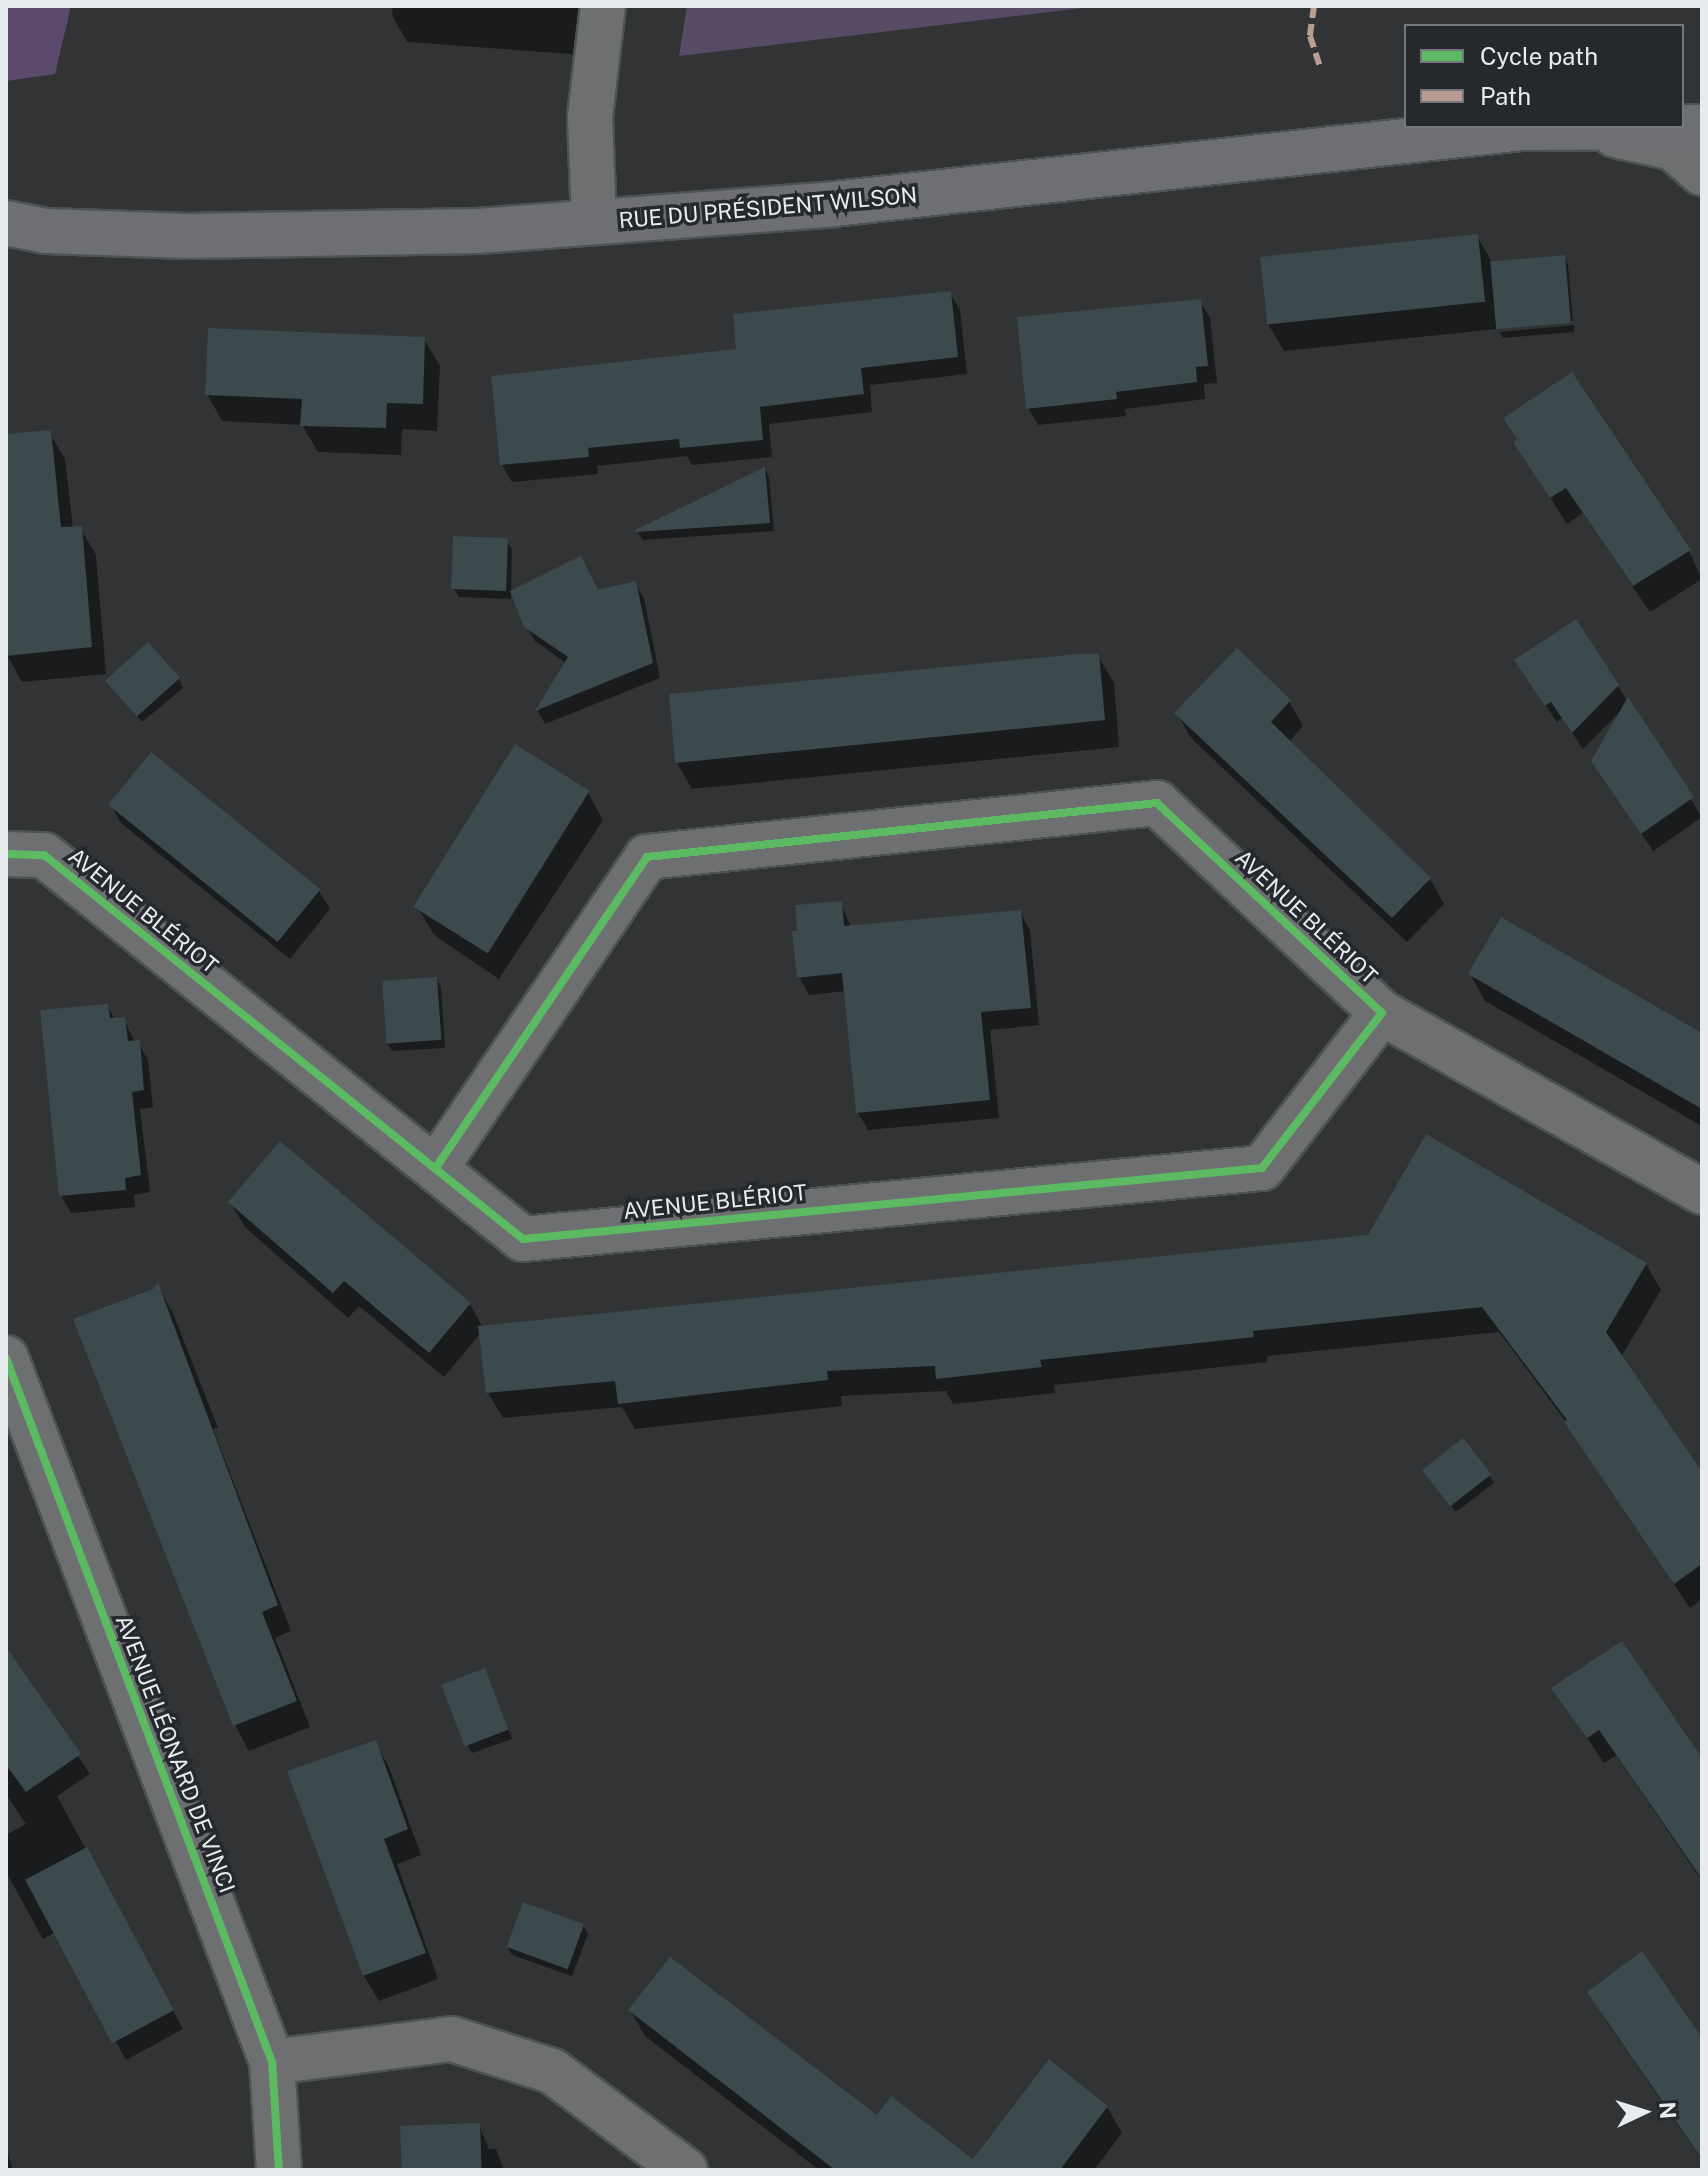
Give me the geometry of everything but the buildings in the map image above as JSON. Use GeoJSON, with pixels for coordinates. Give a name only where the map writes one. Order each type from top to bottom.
{"type":"FeatureCollection","features":[{"type":"Feature","properties":{"kind":"main road","name":"RUE DU PRÉSIDENT WILSON"},"geometry":{"type":"LineString","coordinates":[[6,223],[46,231],[187,236],[478,231],[834,204],[1525,128]]}},
{"type":"Feature","properties":{"kind":"street"},"geometry":{"type":"LineString","coordinates":[[594,222],[590,117],[603,6]]}},
{"type":"Feature","properties":{"kind":"street"},"geometry":{"type":"LineString","coordinates":[[1542,128],[1656,142],[1673,148],[1702,173]]}},
{"type":"Feature","properties":{"kind":"street","name":"AVENUE BLÉRIOT"},"geometry":{"type":"LineString","coordinates":[[436,1168],[647,857],[1157,803],[1382,1013],[1702,1192]]}},
{"type":"Feature","properties":{"kind":"street","name":"AVENUE BLÉRIOT"},"geometry":{"type":"LineString","coordinates":[[6,854],[44,855],[523,1239],[1262,1168],[1382,1013]]}},
{"type":"Feature","properties":{"kind":"street","name":"AVENUE LÉONARD DE VINCI"},"geometry":{"type":"LineString","coordinates":[[6,1358],[272,2062],[279,2170]]}},
{"type":"Feature","properties":{"kind":"street"},"geometry":{"type":"LineString","coordinates":[[272,2062],[452,2039],[552,2071],[685,2170]]}},
{"type":"Feature","properties":{"kind":"shaded area"},"geometry":{"type":"Polygon","coordinates":[[[6,6],[71,6],[55,74],[6,81],[6,6]]]}},
{"type":"Feature","properties":{"kind":"shaded area"},"geometry":{"type":"Polygon","coordinates":[[[687,6],[1100,6],[679,56],[687,6]]]}},
{"type":"Feature","properties":{"kind":"marked path"},"geometry":{"type":"LineString","coordinates":[[1314,6],[1310,36],[1320,67]]}},
{"type":"Feature","properties":{"kind":"cycle path"},"geometry":{"type":"LineString","coordinates":[[6,854],[44,855],[523,1239],[1262,1168],[1382,1013],[1157,803],[647,857],[436,1168]]}},
{"type":"Feature","properties":{"kind":"cycle path"},"geometry":{"type":"LineString","coordinates":[[6,1358],[272,2062],[279,2170]]}}]}
